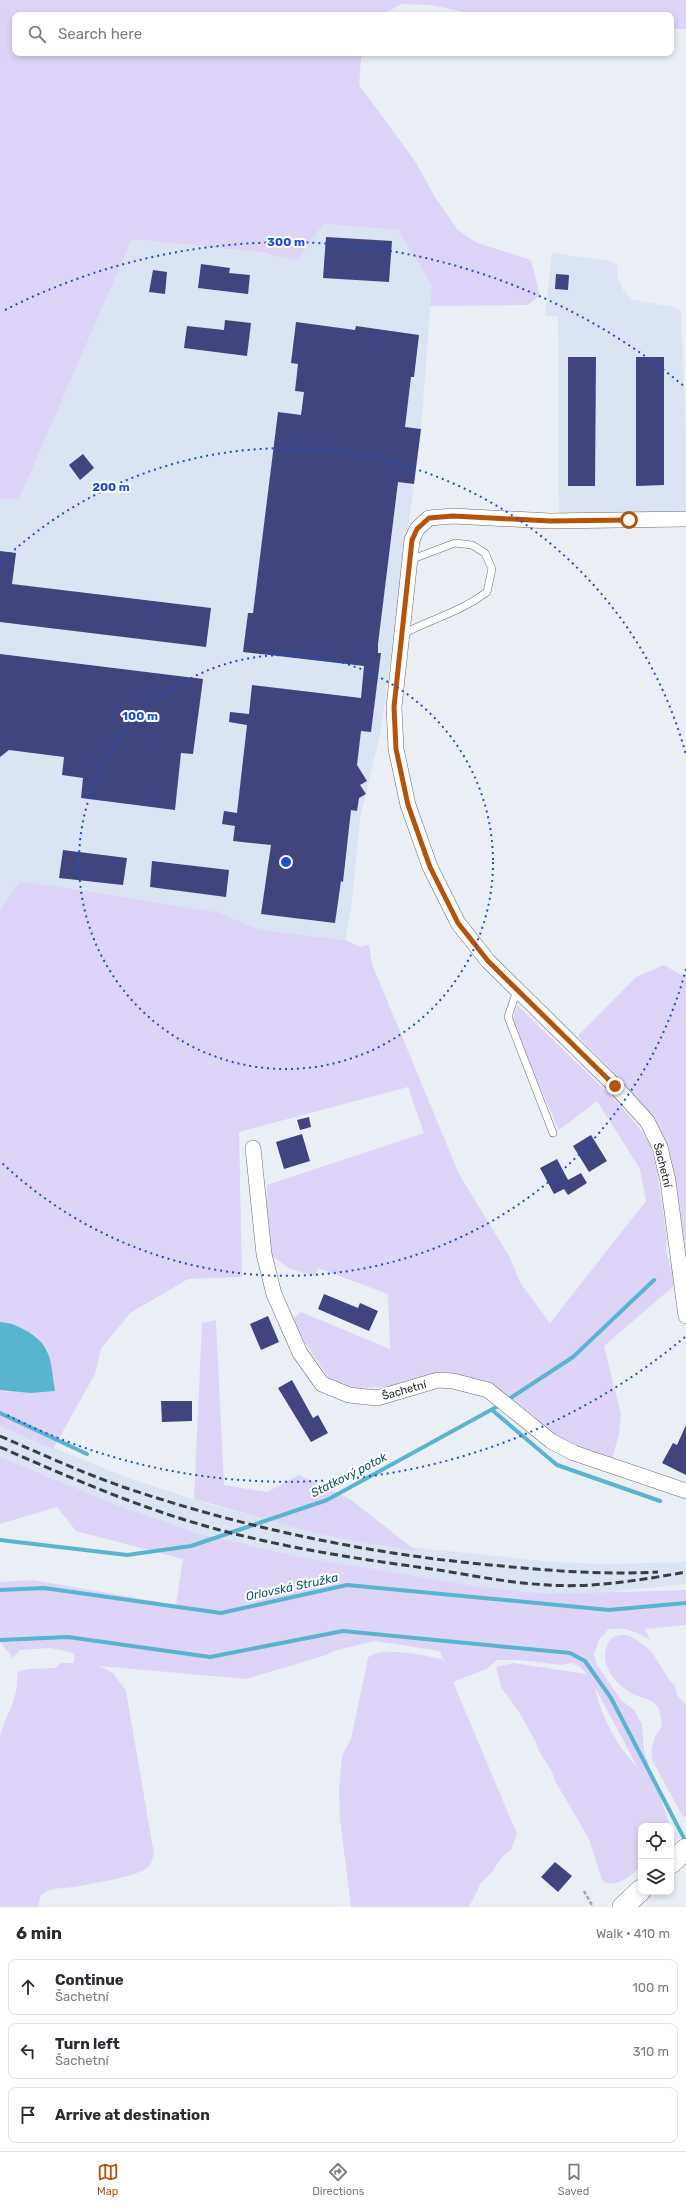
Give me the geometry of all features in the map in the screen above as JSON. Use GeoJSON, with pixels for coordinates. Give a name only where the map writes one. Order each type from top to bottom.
{"type":"FeatureCollection","features":[{"type":"Feature","properties":{"kind":"main road"},"geometry":{"type":"LineString","coordinates":[[623,1907],[638,1893]]}},
{"type":"Feature","properties":{"kind":"street","name":"Šachetní"},"geometry":{"type":"LineString","coordinates":[[686,519],[550,521],[453,516],[429,518],[417,529],[412,540],[394,707],[396,749],[408,805],[430,867],[458,923],[488,961],[615,1086],[647,1121],[660,1147],[668,1181],[686,1316]]}},
{"type":"Feature","properties":{"kind":"street","name":"Šachetní"},"geometry":{"type":"LineString","coordinates":[[253,1148],[264,1254],[274,1294],[300,1354],[322,1384],[349,1395],[377,1398],[438,1380],[453,1381],[488,1390],[551,1441],[574,1453],[686,1491]]}},
{"type":"Feature","properties":{"kind":"lane"},"geometry":{"type":"LineString","coordinates":[[401,635],[425,622],[453,613],[472,603],[487,592],[492,569],[485,553],[472,545],[455,543],[410,560]]}},
{"type":"Feature","properties":{"kind":"lane"},"geometry":{"type":"LineString","coordinates":[[517,989],[508,1017],[553,1133]]}},
{"type":"Feature","properties":{"kind":"path"},"geometry":{"type":"LineString","coordinates":[[584,1891],[593,1907]]}},
{"type":"Feature","properties":{"kind":"shaded area"},"geometry":{"type":"Polygon","coordinates":[[[0,0],[686,0],[686,29],[674,29],[674,12],[464,12],[431,5],[402,4],[387,12],[12,12],[12,56],[366,56],[361,57],[359,85],[415,161],[435,197],[457,229],[475,242],[531,260],[540,295],[528,305],[430,306],[432,285],[398,230],[323,224],[297,261],[266,253],[132,239],[19,499],[0,499],[0,0]]]}},
{"type":"Feature","properties":{"kind":"shaded area"},"geometry":{"type":"Polygon","coordinates":[[[323,224],[398,230],[432,285],[421,429],[414,484],[381,730],[360,819],[351,911],[345,940],[261,930],[217,912],[145,902],[0,911],[0,499],[19,499],[132,239],[278,255],[323,224]]]}},
{"type":"Feature","properties":{"kind":"shaded area"},"geometry":{"type":"Polygon","coordinates":[[[552,253],[611,261],[617,265],[618,278],[623,290],[633,300],[674,307],[681,312],[686,433],[686,515],[559,514],[558,317],[545,315],[552,253]]]}},
{"type":"Feature","properties":{"kind":"shaded area"},"geometry":{"type":"Polygon","coordinates":[[[20,881],[217,912],[261,930],[345,940],[361,947],[369,945],[372,964],[459,1174],[509,1256],[521,1284],[550,1323],[646,1201],[640,1169],[597,1101],[559,1130],[514,1028],[513,1019],[517,1005],[617,1102],[637,1125],[648,1141],[655,1155],[667,1239],[666,1250],[675,1285],[604,1346],[621,1415],[619,1434],[612,1459],[553,1437],[491,1387],[438,1372],[387,1387],[352,1388],[329,1378],[290,1321],[301,1312],[390,1349],[388,1294],[318,1268],[315,1276],[290,1269],[272,1256],[266,1221],[267,1185],[424,1133],[408,1087],[239,1132],[242,1277],[188,1279],[130,1313],[101,1349],[95,1374],[53,1449],[0,1426],[0,1390],[8,1392],[49,1352],[37,1336],[8,1322],[0,1322],[0,911],[20,881]]]}},
{"type":"Feature","properties":{"kind":"shaded area"},"geometry":{"type":"Polygon","coordinates":[[[664,965],[682,975],[686,974],[686,1250],[667,1144],[653,1118],[621,1080],[578,1036],[636,977],[664,965]]]}},
{"type":"Feature","properties":{"kind":"shaded area"},"geometry":{"type":"Polygon","coordinates":[[[216,1320],[224,1485],[267,1492],[299,1475],[350,1499],[416,1551],[323,1535],[194,1499],[202,1323],[216,1320]]]}},
{"type":"Feature","properties":{"kind":"shaded area"},"geometry":{"type":"Polygon","coordinates":[[[0,1426],[128,1478],[208,1504],[303,1528],[399,1546],[553,1562],[604,1564],[686,1562],[686,1584],[588,1594],[548,1594],[489,1588],[291,1555],[200,1534],[117,1505],[0,1457],[0,1426]]]}},
{"type":"Feature","properties":{"kind":"shaded area"},"geometry":{"type":"Polygon","coordinates":[[[0,1457],[117,1505],[200,1534],[291,1555],[489,1588],[548,1594],[686,1590],[686,1625],[645,1629],[650,1640],[630,1630],[609,1629],[600,1638],[594,1654],[597,1665],[621,1700],[634,1710],[642,1724],[644,1751],[669,1823],[638,1823],[638,1869],[627,1878],[617,1883],[607,1883],[602,1880],[589,1839],[555,1781],[551,1770],[539,1751],[536,1742],[519,1712],[502,1689],[496,1667],[513,1663],[587,1674],[579,1666],[572,1663],[562,1665],[519,1660],[497,1660],[487,1669],[453,1682],[517,1834],[511,1850],[501,1858],[492,1872],[481,1883],[469,1907],[351,1907],[340,1819],[339,1789],[342,1756],[351,1739],[368,1658],[373,1654],[382,1652],[403,1652],[442,1659],[445,1664],[440,1651],[375,1641],[337,1650],[326,1655],[247,1679],[99,1666],[113,1673],[126,1691],[154,1854],[152,1861],[147,1868],[121,1878],[44,1892],[41,1895],[38,1907],[0,1907],[0,1736],[14,1698],[17,1672],[28,1669],[55,1668],[61,1663],[74,1663],[74,1653],[50,1648],[20,1650],[13,1658],[0,1642],[0,1582],[33,1580],[176,1605],[183,1559],[76,1531],[57,1507],[0,1524],[0,1457]],[[595,1689],[611,1732],[623,1751],[638,1768],[595,1689]]]}},
{"type":"Feature","properties":{"kind":"shaded area"},"geometry":{"type":"Polygon","coordinates":[[[619,1635],[627,1635],[634,1638],[652,1652],[669,1680],[675,1686],[677,1695],[686,1705],[686,1818],[682,1815],[652,1760],[653,1742],[656,1734],[662,1727],[659,1709],[653,1702],[633,1694],[620,1685],[606,1665],[605,1657],[609,1642],[614,1637],[619,1635]]]}},
{"type":"Feature","properties":{"kind":"water"},"geometry":{"type":"Polygon","coordinates":[[[0,1322],[9,1323],[23,1329],[33,1335],[45,1347],[51,1362],[55,1391],[31,1393],[0,1390],[0,1322]]]}},
{"type":"Feature","properties":{"kind":"building"},"geometry":{"type":"Polygon","coordinates":[[[326,237],[392,241],[389,282],[323,278],[326,237]]]}},
{"type":"Feature","properties":{"kind":"building"},"geometry":{"type":"Polygon","coordinates":[[[201,264],[230,268],[229,273],[250,275],[248,294],[198,288],[201,264]]]}},
{"type":"Feature","properties":{"kind":"building"},"geometry":{"type":"Polygon","coordinates":[[[153,270],[167,272],[165,294],[149,292],[153,270]]]}},
{"type":"Feature","properties":{"kind":"building"},"geometry":{"type":"Polygon","coordinates":[[[556,274],[569,275],[568,290],[555,289],[556,274]]]}},
{"type":"Feature","properties":{"kind":"building"},"geometry":{"type":"Polygon","coordinates":[[[225,320],[251,323],[247,356],[184,348],[187,326],[224,330],[225,320]]]}},
{"type":"Feature","properties":{"kind":"building"},"geometry":{"type":"Polygon","coordinates":[[[296,322],[355,330],[356,326],[419,335],[414,377],[411,377],[405,427],[421,429],[414,484],[398,482],[378,644],[378,653],[381,653],[371,732],[361,731],[357,765],[367,781],[360,785],[366,794],[359,798],[357,811],[351,810],[343,882],[341,881],[335,923],[261,914],[271,845],[233,841],[235,826],[222,824],[224,811],[237,813],[247,725],[229,722],[230,712],[249,714],[252,685],[361,698],[364,666],[243,652],[248,613],[253,613],[278,412],[301,415],[304,392],[295,391],[298,364],[291,363],[296,322]]]}},
{"type":"Feature","properties":{"kind":"building"},"geometry":{"type":"Polygon","coordinates":[[[568,357],[596,357],[595,486],[568,486],[568,357]]]}},
{"type":"Feature","properties":{"kind":"building"},"geometry":{"type":"Polygon","coordinates":[[[636,357],[664,357],[664,485],[636,486],[636,357]]]}},
{"type":"Feature","properties":{"kind":"building"},"geometry":{"type":"Polygon","coordinates":[[[83,454],[94,468],[80,480],[69,465],[83,454]]]}},
{"type":"Feature","properties":{"kind":"building"},"geometry":{"type":"Polygon","coordinates":[[[0,551],[16,553],[12,584],[211,608],[206,647],[0,622],[0,551]]]}},
{"type":"Feature","properties":{"kind":"building"},"geometry":{"type":"Polygon","coordinates":[[[0,654],[203,679],[193,754],[181,753],[175,810],[81,798],[83,778],[62,775],[64,757],[9,750],[0,757],[0,654]]]}},
{"type":"Feature","properties":{"kind":"building"},"geometry":{"type":"Polygon","coordinates":[[[63,850],[127,858],[123,885],[59,878],[63,850]]]}},
{"type":"Feature","properties":{"kind":"building"},"geometry":{"type":"Polygon","coordinates":[[[152,861],[229,870],[226,897],[150,887],[152,861]]]}},
{"type":"Feature","properties":{"kind":"building"},"geometry":{"type":"Polygon","coordinates":[[[309,1117],[311,1127],[300,1130],[297,1120],[309,1117]]]}},
{"type":"Feature","properties":{"kind":"building"},"geometry":{"type":"Polygon","coordinates":[[[302,1134],[310,1161],[284,1169],[276,1142],[302,1134]]]}},
{"type":"Feature","properties":{"kind":"building"},"geometry":{"type":"Polygon","coordinates":[[[591,1135],[607,1161],[589,1172],[573,1146],[591,1135]]]}},
{"type":"Feature","properties":{"kind":"building"},"geometry":{"type":"Polygon","coordinates":[[[557,1159],[568,1180],[581,1173],[587,1183],[568,1195],[564,1189],[554,1194],[540,1168],[557,1159]]]}},
{"type":"Feature","properties":{"kind":"building"},"geometry":{"type":"Polygon","coordinates":[[[324,1294],[358,1308],[360,1303],[378,1311],[369,1331],[318,1309],[324,1294]]]}},
{"type":"Feature","properties":{"kind":"building"},"geometry":{"type":"Polygon","coordinates":[[[268,1316],[279,1342],[261,1350],[250,1324],[268,1316]]]}},
{"type":"Feature","properties":{"kind":"building"},"geometry":{"type":"Polygon","coordinates":[[[292,1380],[313,1418],[318,1415],[328,1433],[311,1442],[278,1388],[292,1380]]]}},
{"type":"Feature","properties":{"kind":"building"},"geometry":{"type":"Polygon","coordinates":[[[161,1401],[192,1401],[192,1421],[162,1422],[161,1401]]]}},
{"type":"Feature","properties":{"kind":"building"},"geometry":{"type":"Polygon","coordinates":[[[686,1425],[686,1475],[662,1463],[673,1443],[677,1445],[686,1425]]]}},
{"type":"Feature","properties":{"kind":"building"},"geometry":{"type":"Polygon","coordinates":[[[555,1862],[572,1876],[558,1892],[541,1877],[555,1862]]]}},
{"type":"Feature","properties":{"kind":"waterway","name":"Statkový potok"},"geometry":{"type":"LineString","coordinates":[[506,1401],[573,1357],[654,1280]]}},
{"type":"Feature","properties":{"kind":"waterway","name":"Statkový potok"},"geometry":{"type":"LineString","coordinates":[[0,1540],[127,1555],[191,1546],[327,1500],[500,1405]]}},
{"type":"Feature","properties":{"kind":"waterway"},"geometry":{"type":"LineString","coordinates":[[492,1410],[557,1465],[660,1501]]}},
{"type":"Feature","properties":{"kind":"waterway"},"geometry":{"type":"LineString","coordinates":[[0,1413],[87,1454]]}},
{"type":"Feature","properties":{"kind":"waterway","name":"Orlovská Stružka"},"geometry":{"type":"LineString","coordinates":[[0,1590],[44,1588],[221,1613],[347,1585],[609,1610],[686,1603]]}},
{"type":"Feature","properties":{"kind":"waterway"},"geometry":{"type":"LineString","coordinates":[[0,1640],[68,1637],[210,1657],[343,1631],[570,1653],[585,1661],[611,1698],[686,1842]]}},
{"type":"Feature","properties":{"kind":"railway"},"geometry":{"type":"LineString","coordinates":[[0,1436],[78,1470],[126,1488],[218,1516],[311,1538],[406,1555],[502,1566],[580,1572],[658,1572]]}},
{"type":"Feature","properties":{"kind":"railway"},"geometry":{"type":"LineString","coordinates":[[0,1447],[100,1489],[176,1517],[257,1539],[313,1551],[502,1580],[565,1586],[635,1580],[686,1572]]}},
{"type":"Feature","properties":{"kind":"route"},"geometry":{"type":"LineString","coordinates":[[615,1086],[488,961],[458,923],[430,867],[408,805],[396,749],[394,707],[412,540],[417,529],[429,518],[453,516],[550,521],[629,520]]}}]}
